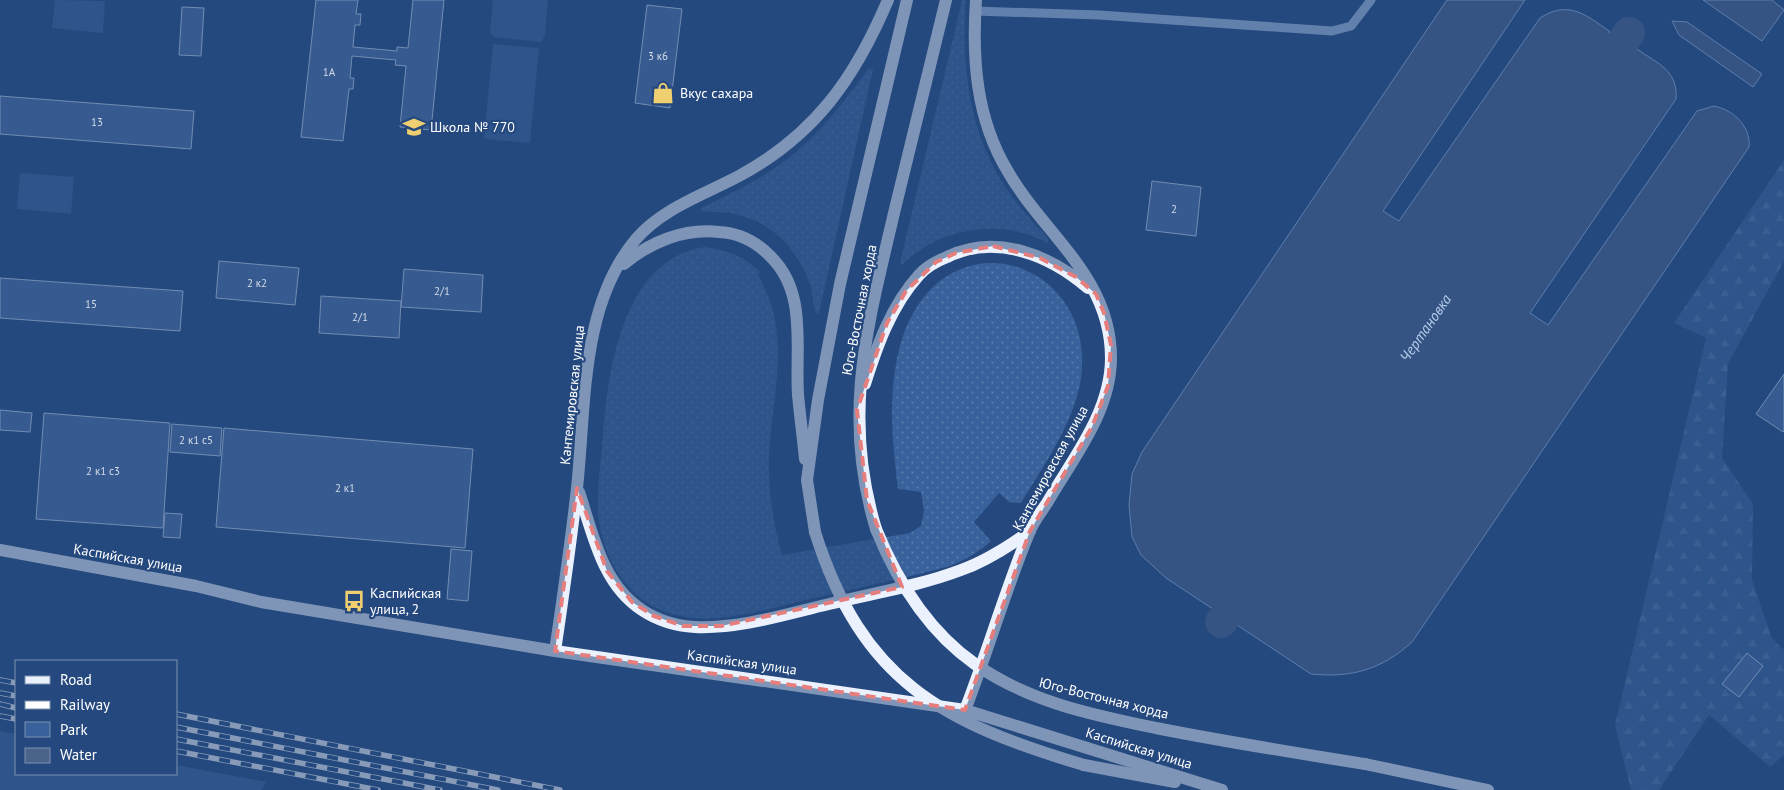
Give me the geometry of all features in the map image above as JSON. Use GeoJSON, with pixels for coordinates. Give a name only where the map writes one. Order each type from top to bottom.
{"type":"FeatureCollection","features":[{"type":"Feature","properties":{"kind":"main road","name":"Кантемировская улица"},"geometry":{"type":"LineString","coordinates":[[555,651],[577,488],[592,337],[600,304],[636,240],[661,215],[765,161],[805,128],[831,101],[856,66],[888,0]]}},
{"type":"Feature","properties":{"kind":"main road","name":"Юго-Восточная хорда"},"geometry":{"type":"LineString","coordinates":[[906,0],[840,284],[818,400],[807,480],[815,532],[833,583],[860,632],[878,655],[897,674],[944,710],[997,737],[1074,762],[1128,774],[1221,790]]}},
{"type":"Feature","properties":{"kind":"main road","name":"Юго-Восточная хорда"},"geometry":{"type":"LineString","coordinates":[[946,0],[877,287],[862,358],[858,410],[861,471],[876,529],[902,586],[935,626],[974,663],[1025,693],[1060,705],[1146,725],[1365,764],[1488,790]]}},
{"type":"Feature","properties":{"kind":"main road","name":"Кантемировская улица"},"geometry":{"type":"LineString","coordinates":[[965,710],[1030,531],[1092,427],[1105,398],[1110,372],[1111,345],[1104,313],[1096,294],[1076,259],[1021,192],[999,155],[986,121],[975,71],[976,6]]}},
{"type":"Feature","properties":{"kind":"main road"},"geometry":{"type":"LineString","coordinates":[[617,271],[651,246],[671,237],[709,231],[746,238],[762,248],[775,260],[790,286],[798,321],[798,394],[807,480]]}},
{"type":"Feature","properties":{"kind":"main road"},"geometry":{"type":"LineString","coordinates":[[858,410],[887,323],[906,291],[920,273],[956,252],[974,248],[1007,248],[1057,265],[1096,294]]}},
{"type":"Feature","properties":{"kind":"main road"},"geometry":{"type":"LineString","coordinates":[[577,488],[601,558],[622,592],[642,610],[683,626],[739,624],[933,580],[997,554],[1030,531]]}},
{"type":"Feature","properties":{"kind":"main road","name":"Каспийская улица"},"geometry":{"type":"LineString","coordinates":[[0,550],[196,586],[249,599]]}},
{"type":"Feature","properties":{"kind":"main road","name":"Каспийская улица"},"geometry":{"type":"LineString","coordinates":[[0,558],[555,651],[965,710],[1221,790]]}},
{"type":"Feature","properties":{"kind":"street"},"geometry":{"type":"LineString","coordinates":[[976,6],[1332,31],[1351,26],[1371,0]]}},
{"type":"Feature","properties":{"kind":"highlighted area"},"geometry":{"type":"Polygon","coordinates":[[[993,246],[1040,258],[1076,277],[1096,294],[1104,313],[1111,345],[1108,386],[1092,427],[1030,531],[965,710],[555,651],[577,488],[607,571],[632,602],[654,616],[683,626],[721,626],[902,587],[867,500],[857,410],[887,323],[906,291],[936,262],[956,253],[993,246]]]}},
{"type":"Feature","properties":{"kind":"green space"},"geometry":{"type":"Polygon","coordinates":[[[55,0],[105,1],[103,33],[52,28],[55,0]]]}},
{"type":"Feature","properties":{"kind":"green space"},"geometry":{"type":"Polygon","coordinates":[[[493,0],[548,0],[545,36],[541,42],[493,37],[490,31],[493,0]]]}},
{"type":"Feature","properties":{"kind":"green space"},"geometry":{"type":"Polygon","coordinates":[[[962,0],[966,0],[965,49],[970,98],[983,145],[993,167],[1006,188],[1049,242],[1047,243],[1029,235],[1010,230],[971,230],[934,242],[917,252],[902,265],[900,263],[962,0]]]}},
{"type":"Feature","properties":{"kind":"green space"},"geometry":{"type":"Polygon","coordinates":[[[493,44],[539,48],[530,143],[484,139],[493,44]]]}},
{"type":"Feature","properties":{"kind":"green space"},"geometry":{"type":"Polygon","coordinates":[[[869,68],[873,69],[819,313],[817,314],[814,307],[811,285],[797,257],[781,238],[761,223],[749,218],[731,213],[701,211],[701,208],[758,179],[796,152],[835,112],[869,68]]]}},
{"type":"Feature","properties":{"kind":"green space"},"geometry":{"type":"Polygon","coordinates":[[[1784,160],[1784,261],[1728,364],[1722,458],[1753,504],[1752,580],[1772,638],[1784,650],[1784,755],[1770,767],[1709,715],[1659,790],[1631,790],[1615,725],[1706,338],[1674,323],[1784,160]]]}},
{"type":"Feature","properties":{"kind":"green space"},"geometry":{"type":"Polygon","coordinates":[[[20,173],[74,177],[71,214],[17,209],[20,173]]]}},
{"type":"Feature","properties":{"kind":"green space"},"geometry":{"type":"Polygon","coordinates":[[[704,247],[741,257],[760,272],[758,275],[769,297],[775,320],[778,364],[769,457],[769,482],[776,530],[782,555],[910,533],[921,526],[924,511],[921,492],[898,489],[892,414],[894,376],[902,339],[922,299],[950,274],[981,264],[1013,266],[1042,280],[1066,304],[1080,337],[1081,378],[1072,411],[1057,443],[1021,503],[1009,502],[999,493],[974,522],[991,541],[972,555],[950,566],[763,611],[728,617],[693,618],[676,615],[644,601],[631,590],[611,562],[600,529],[598,511],[605,409],[616,350],[625,321],[638,295],[655,273],[677,256],[704,247]]]}},
{"type":"Feature","properties":{"kind":"green space"},"geometry":{"type":"Polygon","coordinates":[[[0,731],[15,734],[15,775],[178,775],[178,765],[266,782],[261,790],[0,790],[0,731]]]}},
{"type":"Feature","properties":{"kind":"water"},"geometry":{"type":"Polygon","coordinates":[[[1447,0],[1525,0],[1383,211],[1399,221],[1540,18],[1559,10],[1576,11],[1609,31],[1610,36],[1219,604],[1237,616],[1634,49],[1637,49],[1659,64],[1670,74],[1676,89],[1676,99],[1530,313],[1548,325],[1697,111],[1714,106],[1734,115],[1744,126],[1749,140],[1749,147],[1412,642],[1389,659],[1365,670],[1339,675],[1311,674],[1166,578],[1141,555],[1132,537],[1129,505],[1132,474],[1142,452],[1447,0]]]}},
{"type":"Feature","properties":{"kind":"water"},"geometry":{"type":"Polygon","coordinates":[[[1703,0],[1772,0],[1784,10],[1762,41],[1703,0]]]}},
{"type":"Feature","properties":{"kind":"water"},"geometry":{"type":"Polygon","coordinates":[[[1672,21],[1687,22],[1762,74],[1753,87],[1679,35],[1672,21]]]}},
{"type":"Feature","properties":{"kind":"building"},"geometry":{"type":"Polygon","coordinates":[[[316,0],[358,0],[356,14],[361,14],[360,25],[355,25],[353,47],[397,51],[397,47],[408,48],[413,0],[444,0],[431,130],[400,127],[406,66],[395,65],[396,60],[352,56],[350,78],[354,78],[353,89],[349,89],[343,141],[301,137],[316,0]]]}},
{"type":"Feature","properties":{"kind":"building"},"geometry":{"type":"Polygon","coordinates":[[[647,5],[682,9],[670,108],[635,103],[647,5]]]}},
{"type":"Feature","properties":{"kind":"building"},"geometry":{"type":"Polygon","coordinates":[[[182,7],[204,8],[201,56],[179,55],[182,7]]]}},
{"type":"Feature","properties":{"kind":"building"},"geometry":{"type":"Polygon","coordinates":[[[0,96],[194,111],[191,149],[0,134],[0,96]]]}},
{"type":"Feature","properties":{"kind":"building"},"geometry":{"type":"Polygon","coordinates":[[[1152,181],[1201,187],[1196,236],[1146,230],[1152,181]]]}},
{"type":"Feature","properties":{"kind":"building"},"geometry":{"type":"Polygon","coordinates":[[[219,261],[299,268],[295,305],[216,298],[219,261]]]}},
{"type":"Feature","properties":{"kind":"building"},"geometry":{"type":"Polygon","coordinates":[[[404,269],[483,275],[481,312],[401,307],[404,269]]]}},
{"type":"Feature","properties":{"kind":"building"},"geometry":{"type":"Polygon","coordinates":[[[0,278],[183,291],[180,331],[0,318],[0,278]]]}},
{"type":"Feature","properties":{"kind":"building"},"geometry":{"type":"Polygon","coordinates":[[[321,296],[401,301],[399,338],[319,333],[321,296]]]}},
{"type":"Feature","properties":{"kind":"building"},"geometry":{"type":"Polygon","coordinates":[[[1784,374],[1784,431],[1783,432],[1756,414],[1784,374]]]}},
{"type":"Feature","properties":{"kind":"building"},"geometry":{"type":"Polygon","coordinates":[[[0,410],[32,413],[30,432],[0,430],[0,410]]]}},
{"type":"Feature","properties":{"kind":"building"},"geometry":{"type":"Polygon","coordinates":[[[44,413],[170,423],[163,528],[36,519],[44,413]]]}},
{"type":"Feature","properties":{"kind":"building"},"geometry":{"type":"Polygon","coordinates":[[[172,424],[222,428],[220,456],[170,452],[172,424]]]}},
{"type":"Feature","properties":{"kind":"building"},"geometry":{"type":"Polygon","coordinates":[[[224,428],[473,449],[465,548],[216,527],[224,428]]]}},
{"type":"Feature","properties":{"kind":"building"},"geometry":{"type":"Polygon","coordinates":[[[165,513],[182,514],[180,538],[163,537],[165,513]]]}},
{"type":"Feature","properties":{"kind":"building"},"geometry":{"type":"Polygon","coordinates":[[[451,549],[472,551],[468,601],[447,599],[451,549]]]}},
{"type":"Feature","properties":{"kind":"building"},"geometry":{"type":"Polygon","coordinates":[[[1747,653],[1763,666],[1739,697],[1722,684],[1747,653]]]}},
{"type":"Feature","properties":{"kind":"waterway","name":"Чертановка"},"geometry":{"type":"LineString","coordinates":[[1221,622],[1629,33]]}},
{"type":"Feature","properties":{"kind":"railway"},"geometry":{"type":"LineString","coordinates":[[0,680],[15,683]]}},
{"type":"Feature","properties":{"kind":"railway"},"geometry":{"type":"LineString","coordinates":[[0,693],[15,696]]}},
{"type":"Feature","properties":{"kind":"railway"},"geometry":{"type":"LineString","coordinates":[[0,704],[15,708]]}},
{"type":"Feature","properties":{"kind":"railway"},"geometry":{"type":"LineString","coordinates":[[178,714],[560,790]]}},
{"type":"Feature","properties":{"kind":"railway"},"geometry":{"type":"LineString","coordinates":[[0,716],[15,719]]}},
{"type":"Feature","properties":{"kind":"railway"},"geometry":{"type":"LineString","coordinates":[[178,727],[498,790]]}},
{"type":"Feature","properties":{"kind":"railway"},"geometry":{"type":"LineString","coordinates":[[178,739],[440,790]]}},
{"type":"Feature","properties":{"kind":"railway"},"geometry":{"type":"LineString","coordinates":[[178,751],[378,790]]}},
{"type":"Feature","properties":{"kind":"place","name":"Вкус сахара"},"geometry":{"type":"Point","coordinates":[663,93]}},
{"type":"Feature","properties":{"kind":"place","name":"Школа № 770"},"geometry":{"type":"Point","coordinates":[414,127]}},
{"type":"Feature","properties":{"kind":"place","name":"Каспийская улица, 2"},"geometry":{"type":"Point","coordinates":[354,601]}}]}
